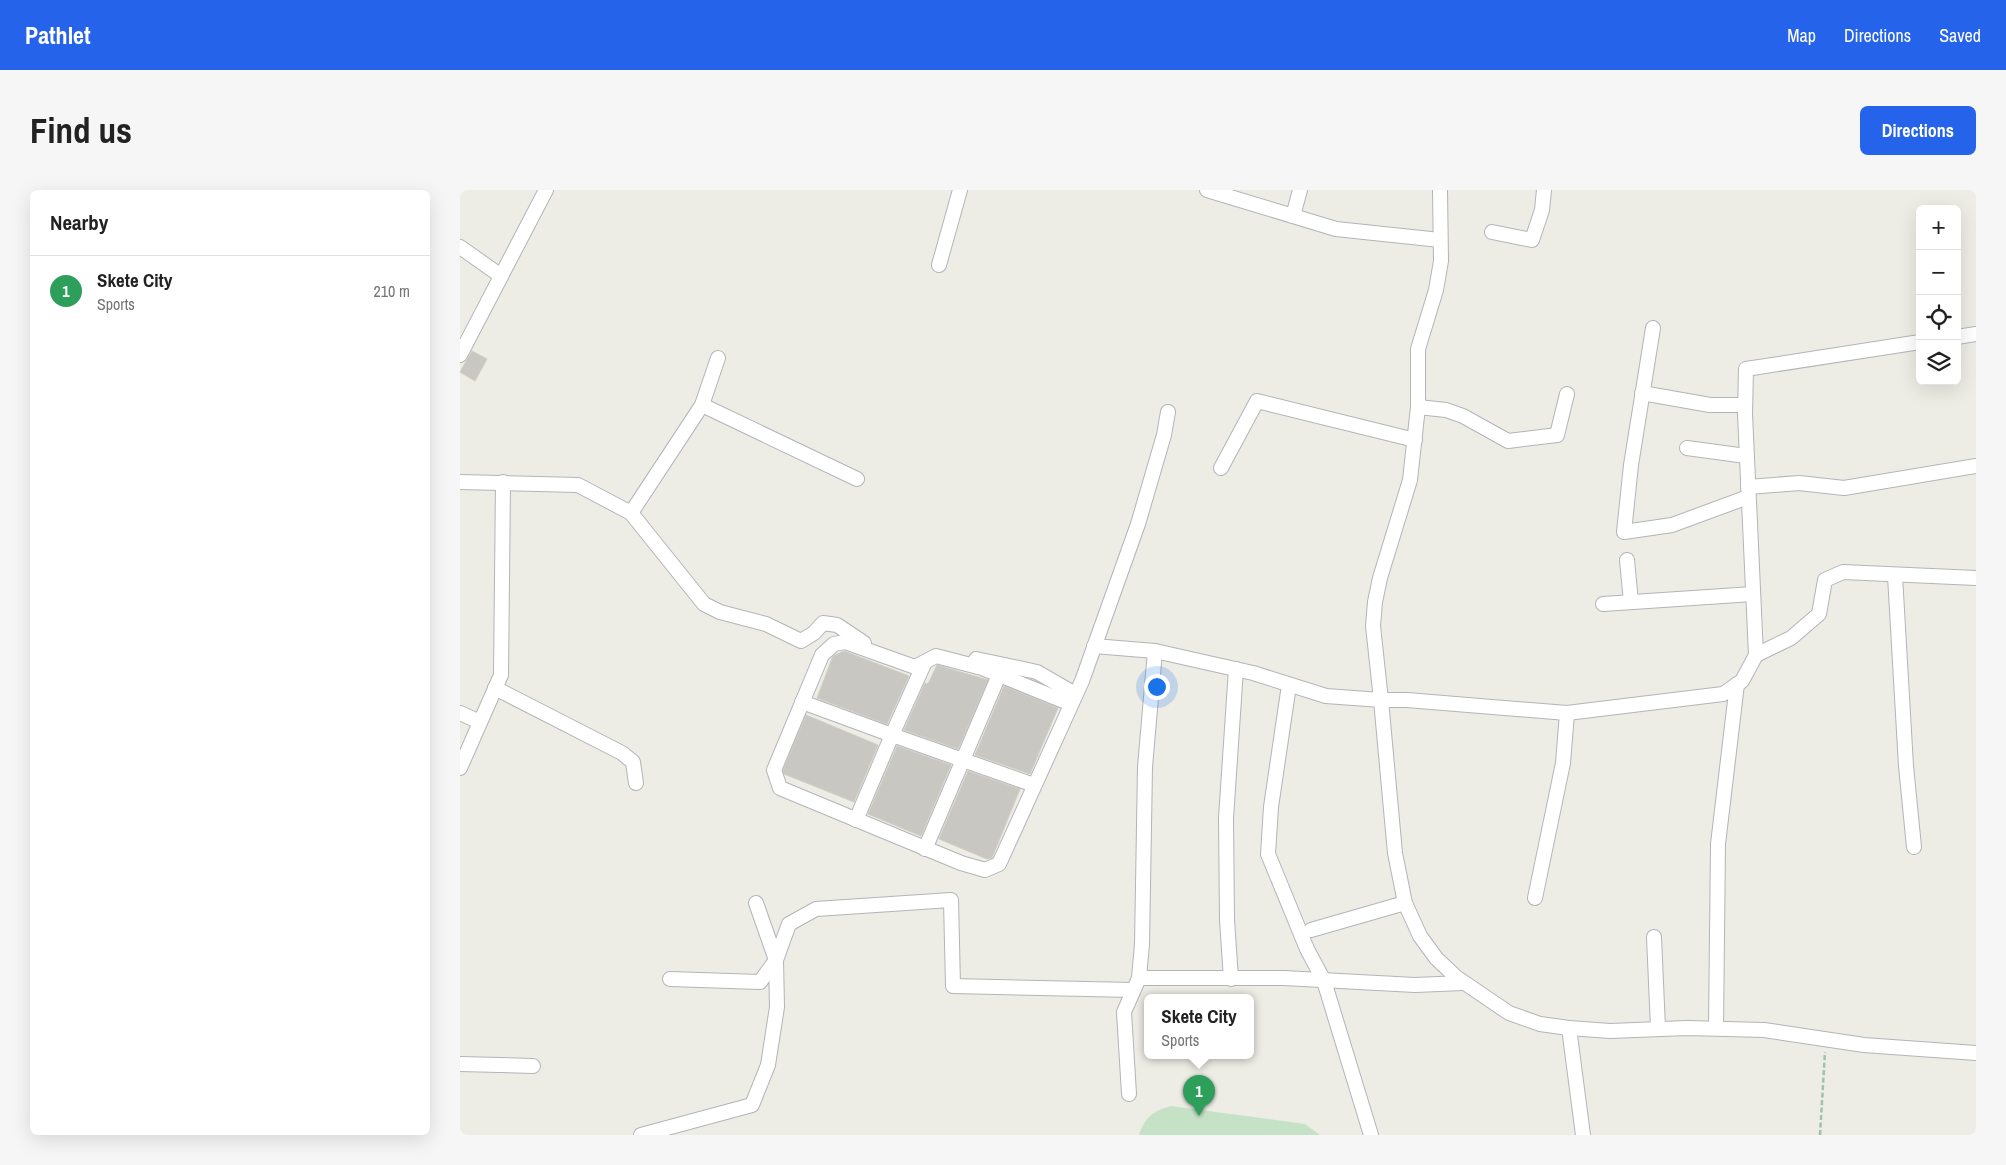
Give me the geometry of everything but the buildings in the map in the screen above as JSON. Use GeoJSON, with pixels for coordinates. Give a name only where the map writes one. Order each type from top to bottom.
{"type":"FeatureCollection","features":[{"type":"Feature","properties":{"kind":"street"},"geometry":{"type":"LineString","coordinates":[[460,354],[546,190]]}},
{"type":"Feature","properties":{"kind":"street"},"geometry":{"type":"LineString","coordinates":[[939,265],[960,190]]}},
{"type":"Feature","properties":{"kind":"street"},"geometry":{"type":"LineString","coordinates":[[1293,216],[1300,190]]}},
{"type":"Feature","properties":{"kind":"street"},"geometry":{"type":"LineString","coordinates":[[1440,190],[1441,261],[1436,290],[1418,349],[1418,407],[1410,480],[1380,578],[1373,626],[1395,853],[1405,904],[1420,936],[1436,958],[1463,983],[1509,1013],[1540,1024],[1610,1031],[1658,1028],[1764,1030],[1864,1045],[1976,1052]]}},
{"type":"Feature","properties":{"kind":"street"},"geometry":{"type":"LineString","coordinates":[[1492,232],[1532,240],[1542,210],[1544,190]]}},
{"type":"Feature","properties":{"kind":"street"},"geometry":{"type":"LineString","coordinates":[[1214,191],[1336,229],[1440,240]]}},
{"type":"Feature","properties":{"kind":"street"},"geometry":{"type":"LineString","coordinates":[[460,247],[501,276]]}},
{"type":"Feature","properties":{"kind":"street"},"geometry":{"type":"LineString","coordinates":[[1653,328],[1631,465],[1624,532],[1672,525],[1748,492],[1799,483],[1844,488],[1976,466]]}},
{"type":"Feature","properties":{"kind":"street"},"geometry":{"type":"LineString","coordinates":[[1961,336],[1976,334]]}},
{"type":"Feature","properties":{"kind":"street"},"geometry":{"type":"LineString","coordinates":[[1094,646],[1155,651],[1236,669],[1326,696],[1407,700],[1566,713],[1723,694],[1742,681],[1756,655],[1746,456],[1746,368],[1916,343]]}},
{"type":"Feature","properties":{"kind":"street"},"geometry":{"type":"LineString","coordinates":[[631,513],[702,405],[718,358]]}},
{"type":"Feature","properties":{"kind":"street"},"geometry":{"type":"LineString","coordinates":[[1642,393],[1710,405],[1745,404]]}},
{"type":"Feature","properties":{"kind":"street"},"geometry":{"type":"LineString","coordinates":[[1418,407],[1446,410],[1464,416],[1508,441],[1524,440],[1557,435],[1567,394]]}},
{"type":"Feature","properties":{"kind":"street"},"geometry":{"type":"LineString","coordinates":[[1221,468],[1257,401],[1415,440]]}},
{"type":"Feature","properties":{"kind":"street"},"geometry":{"type":"LineString","coordinates":[[702,405],[857,479]]}},
{"type":"Feature","properties":{"kind":"street"},"geometry":{"type":"LineString","coordinates":[[1073,699],[982,668],[936,656],[924,664],[915,667],[845,642],[834,644],[822,655],[774,770],[780,788],[925,849],[961,864],[985,870],[999,864],[1073,699],[1094,646],[1138,524],[1164,436],[1168,412]]}},
{"type":"Feature","properties":{"kind":"street"},"geometry":{"type":"LineString","coordinates":[[1687,448],[1746,456]]}},
{"type":"Feature","properties":{"kind":"street"},"geometry":{"type":"LineString","coordinates":[[460,482],[578,485],[631,513],[698,598],[704,604],[720,612],[766,624],[801,641],[814,633],[823,623],[837,625],[860,641],[891,656],[907,658],[929,653],[946,653],[1037,672],[1073,699]]}},
{"type":"Feature","properties":{"kind":"street"},"geometry":{"type":"LineString","coordinates":[[460,768],[500,676],[503,482]]}},
{"type":"Feature","properties":{"kind":"street"},"geometry":{"type":"LineString","coordinates":[[1627,560],[1631,602]]}},
{"type":"Feature","properties":{"kind":"street"},"geometry":{"type":"LineString","coordinates":[[1756,655],[1791,638],[1819,614],[1825,580],[1844,572],[1895,576],[1976,578]]}},
{"type":"Feature","properties":{"kind":"street"},"geometry":{"type":"LineString","coordinates":[[1895,576],[1906,766],[1914,847]]}},
{"type":"Feature","properties":{"kind":"street"},"geometry":{"type":"LineString","coordinates":[[1603,604],[1753,594]]}},
{"type":"Feature","properties":{"kind":"street"},"geometry":{"type":"LineString","coordinates":[[1129,1094],[1124,1012],[1136,984],[1143,882],[1145,767],[1155,651]]}},
{"type":"Feature","properties":{"kind":"street"},"geometry":{"type":"LineString","coordinates":[[856,820],[924,664]]}},
{"type":"Feature","properties":{"kind":"street"},"geometry":{"type":"LineString","coordinates":[[1231,979],[1227,920],[1226,818],[1236,669]]}},
{"type":"Feature","properties":{"kind":"street"},"geometry":{"type":"LineString","coordinates":[[925,849],[999,675]]}},
{"type":"Feature","properties":{"kind":"street"},"geometry":{"type":"LineString","coordinates":[[1716,1028],[1718,844],[1737,684]]}},
{"type":"Feature","properties":{"kind":"street"},"geometry":{"type":"LineString","coordinates":[[1289,685],[1272,807],[1268,854],[1296,924],[1324,981],[1371,1135]]}},
{"type":"Feature","properties":{"kind":"street"},"geometry":{"type":"LineString","coordinates":[[495,688],[622,753],[634,762],[636,783]]}},
{"type":"Feature","properties":{"kind":"street"},"geometry":{"type":"LineString","coordinates":[[802,702],[1034,785]]}},
{"type":"Feature","properties":{"kind":"street"},"geometry":{"type":"LineString","coordinates":[[460,713],[480,722]]}},
{"type":"Feature","properties":{"kind":"street"},"geometry":{"type":"LineString","coordinates":[[1535,898],[1563,763],[1566,713]]}},
{"type":"Feature","properties":{"kind":"street"},"geometry":{"type":"LineString","coordinates":[[670,980],[760,982],[776,960],[789,924],[816,910],[952,900],[953,986],[1136,984],[1284,978],[1415,985],[1463,983]]}},
{"type":"Feature","properties":{"kind":"street"},"geometry":{"type":"LineString","coordinates":[[641,1135],[752,1105],[768,1065],[777,1007],[776,960],[756,903]]}},
{"type":"Feature","properties":{"kind":"street"},"geometry":{"type":"LineString","coordinates":[[1312,930],[1405,904]]}},
{"type":"Feature","properties":{"kind":"street"},"geometry":{"type":"LineString","coordinates":[[1654,937],[1658,1028]]}},
{"type":"Feature","properties":{"kind":"street"},"geometry":{"type":"LineString","coordinates":[[1569,1028],[1583,1135]]}},
{"type":"Feature","properties":{"kind":"street"},"geometry":{"type":"LineString","coordinates":[[460,1064],[534,1066]]}},
{"type":"Feature","properties":{"kind":"path"},"geometry":{"type":"LineString","coordinates":[[1820,1135],[1825,1039]]}},
{"type":"Feature","properties":{"kind":"green space"},"geometry":{"type":"Polygon","coordinates":[[[1171,1106],[1305,1124],[1320,1135],[1139,1135],[1150,1116],[1159,1110],[1171,1106]]]}},
{"type":"Feature","properties":{"kind":"place","name":"Skete City"},"geometry":{"type":"Point","coordinates":[1199,1116]}}]}
